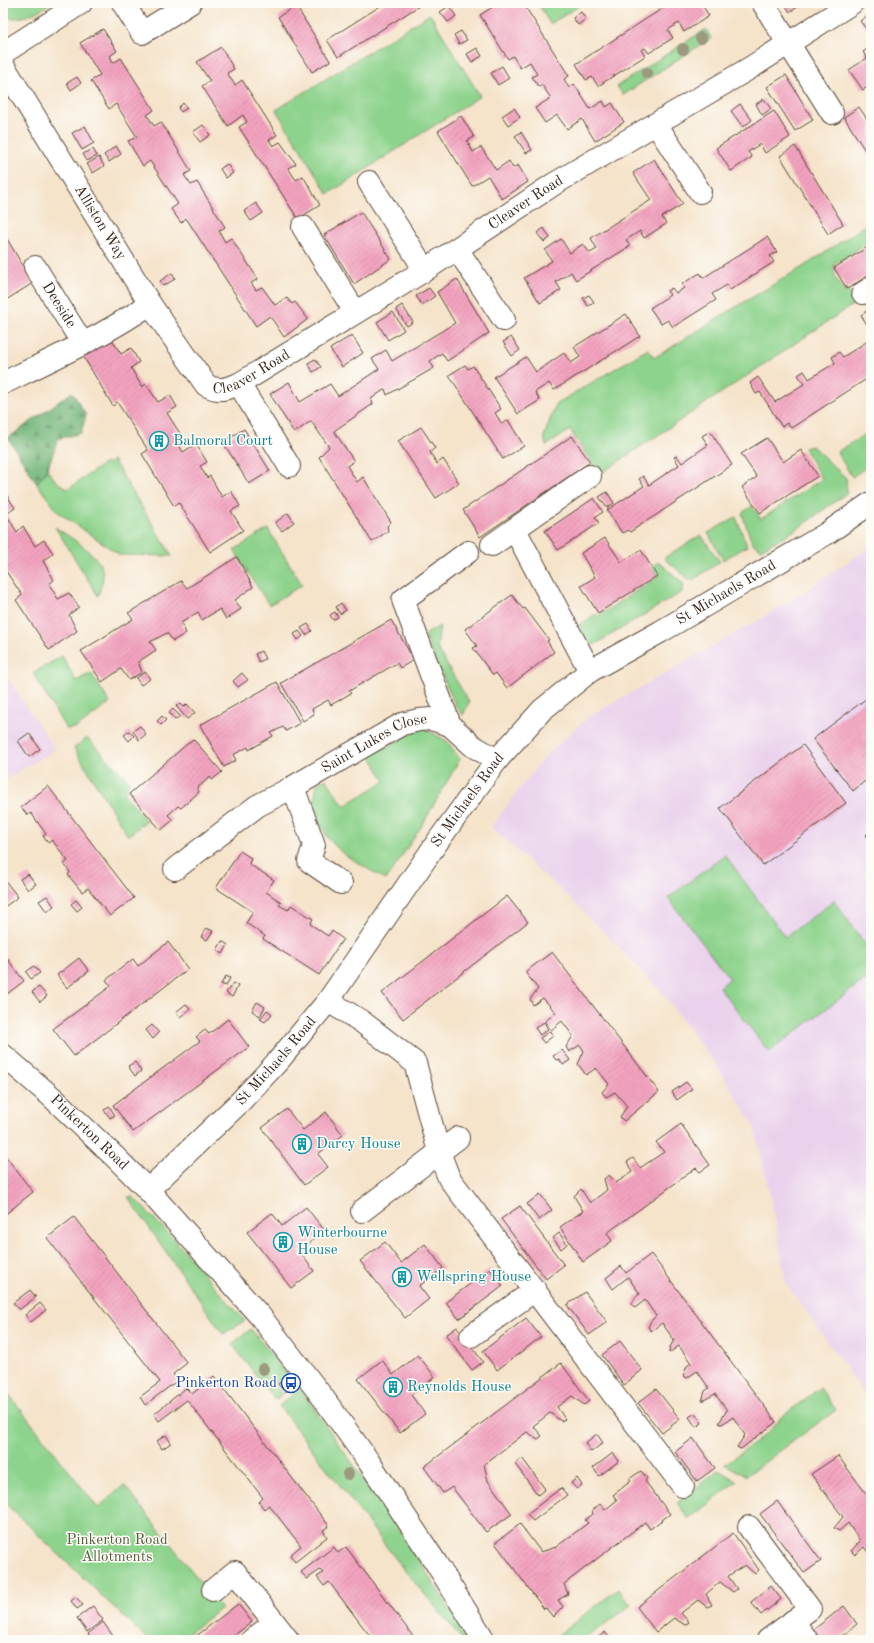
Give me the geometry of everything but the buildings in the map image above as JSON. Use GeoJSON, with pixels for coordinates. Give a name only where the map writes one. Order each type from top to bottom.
{"type":"FeatureCollection","features":[{"type":"Feature","properties":{"kind":"street"},"geometry":{"type":"LineString","coordinates":[[3,53],[81,3]]}},
{"type":"Feature","properties":{"kind":"street"},"geometry":{"type":"LineString","coordinates":[[123,3],[142,33],[190,3]]}},
{"type":"Feature","properties":{"kind":"street"},"geometry":{"type":"LineString","coordinates":[[763,3],[832,113]]}},
{"type":"Feature","properties":{"kind":"street","name":"Cleaver Road"},"geometry":{"type":"LineString","coordinates":[[201,378],[206,385],[214,389],[223,390],[239,384],[425,270],[554,184],[656,124],[852,3]]}},
{"type":"Feature","properties":{"kind":"street","name":"Alliston Way"},"geometry":{"type":"LineString","coordinates":[[3,65],[150,304],[201,378]]}},
{"type":"Feature","properties":{"kind":"street"},"geometry":{"type":"LineString","coordinates":[[656,124],[700,192]]}},
{"type":"Feature","properties":{"kind":"street"},"geometry":{"type":"LineString","coordinates":[[369,182],[425,270]]}},
{"type":"Feature","properties":{"kind":"street"},"geometry":{"type":"LineString","coordinates":[[303,226],[355,312]]}},
{"type":"Feature","properties":{"kind":"street"},"geometry":{"type":"LineString","coordinates":[[457,249],[504,320]]}},
{"type":"Feature","properties":{"kind":"street","name":"Deeside"},"geometry":{"type":"LineString","coordinates":[[35,267],[83,344]]}},
{"type":"Feature","properties":{"kind":"street","name":"Deeside"},"geometry":{"type":"LineString","coordinates":[[3,383],[83,344],[126,320],[150,304]]}},
{"type":"Feature","properties":{"kind":"street"},"geometry":{"type":"LineString","coordinates":[[239,384],[289,466]]}},
{"type":"Feature","properties":{"kind":"street"},"geometry":{"type":"LineString","coordinates":[[492,545],[590,476]]}},
{"type":"Feature","properties":{"kind":"street","name":"St Michaels Road"},"geometry":{"type":"LineString","coordinates":[[148,1190],[239,1103],[279,1060],[328,1001],[438,841],[497,760],[542,710],[590,671],[660,632],[826,534],[871,504]]}},
{"type":"Feature","properties":{"kind":"street"},"geometry":{"type":"LineString","coordinates":[[515,530],[590,671]]}},
{"type":"Feature","properties":{"kind":"street"},"geometry":{"type":"LineString","coordinates":[[450,725],[403,600],[468,552]]}},
{"type":"Feature","properties":{"kind":"street","name":"Saint Lukes Close"},"geometry":{"type":"LineString","coordinates":[[174,870],[257,806],[402,724],[431,719],[450,725],[473,746],[497,760]]}},
{"type":"Feature","properties":{"kind":"street"},"geometry":{"type":"LineString","coordinates":[[293,787],[314,845],[309,861],[341,882]]}},
{"type":"Feature","properties":{"kind":"street"},"geometry":{"type":"LineString","coordinates":[[328,1001],[361,1021],[415,1063],[439,1152],[449,1178],[683,1486]]}},
{"type":"Feature","properties":{"kind":"street","name":"Pinkerton Road"},"geometry":{"type":"LineString","coordinates":[[3,1055],[96,1138],[148,1190],[260,1316],[324,1399],[369,1462],[484,1640]]}},
{"type":"Feature","properties":{"kind":"street"},"geometry":{"type":"LineString","coordinates":[[362,1211],[458,1138]]}},
{"type":"Feature","properties":{"kind":"street"},"geometry":{"type":"LineString","coordinates":[[471,1336],[535,1290]]}},
{"type":"Feature","properties":{"kind":"street"},"geometry":{"type":"LineString","coordinates":[[749,1526],[810,1609],[768,1640]]}},
{"type":"Feature","properties":{"kind":"street"},"geometry":{"type":"LineString","coordinates":[[213,1590],[235,1572],[288,1640]]}},
{"type":"Feature","properties":{"kind":"street"},"geometry":{"type":"LineString","coordinates":[[793,1621],[807,1640]]}},
{"type":"Feature","properties":{"kind":"street"},"geometry":{"type":"LineString","coordinates":[[252,1640],[274,1623]]}},
{"type":"Feature","properties":{"kind":"shaded area"},"geometry":{"type":"Polygon","coordinates":[[[871,546],[871,1403],[786,1283],[775,1218],[754,1125],[718,1068],[660,990],[574,902],[491,827],[540,762],[587,718],[790,602],[871,546]]]}},
{"type":"Feature","properties":{"kind":"shaded area"},"geometry":{"type":"Polygon","coordinates":[[[3,671],[55,749],[3,782],[3,671]]]}},
{"type":"Feature","properties":{"kind":"green space"},"geometry":{"type":"Polygon","coordinates":[[[3,3],[51,3],[28,16],[10,18],[3,16],[3,3]]]}},
{"type":"Feature","properties":{"kind":"green space"},"geometry":{"type":"Polygon","coordinates":[[[538,3],[584,3],[550,24],[538,3]]]}},
{"type":"Feature","properties":{"kind":"green space"},"geometry":{"type":"Polygon","coordinates":[[[430,14],[480,96],[328,194],[276,110],[430,14]]]}},
{"type":"Feature","properties":{"kind":"green space"},"geometry":{"type":"Polygon","coordinates":[[[706,29],[711,38],[623,95],[617,86],[706,29]]]}},
{"type":"Feature","properties":{"kind":"green space"},"geometry":{"type":"Polygon","coordinates":[[[871,222],[871,241],[834,264],[835,277],[845,293],[849,291],[857,302],[600,474],[570,430],[546,446],[544,436],[556,404],[648,349],[654,358],[806,265],[871,222]]]}},
{"type":"Feature","properties":{"kind":"green space"},"geometry":{"type":"Polygon","coordinates":[[[72,392],[86,415],[81,433],[58,439],[47,470],[37,484],[8,438],[72,392]]]}},
{"type":"Feature","properties":{"kind":"green space"},"geometry":{"type":"Polygon","coordinates":[[[864,435],[871,446],[871,464],[852,477],[837,452],[864,435]]]}},
{"type":"Feature","properties":{"kind":"green space"},"geometry":{"type":"Polygon","coordinates":[[[812,446],[846,478],[847,493],[797,529],[761,549],[752,543],[742,513],[752,506],[761,519],[822,479],[804,448],[812,446]]]}},
{"type":"Feature","properties":{"kind":"green space"},"geometry":{"type":"Polygon","coordinates":[[[113,460],[172,556],[120,555],[58,512],[37,484],[47,470],[57,482],[68,489],[105,463],[109,464],[113,460]]]}},
{"type":"Feature","properties":{"kind":"green space"},"geometry":{"type":"Polygon","coordinates":[[[736,517],[747,546],[723,560],[708,533],[736,517]]]}},
{"type":"Feature","properties":{"kind":"green space"},"geometry":{"type":"Polygon","coordinates":[[[55,527],[85,548],[98,561],[102,568],[103,575],[98,596],[55,527]]]}},
{"type":"Feature","properties":{"kind":"green space"},"geometry":{"type":"Polygon","coordinates":[[[268,529],[302,585],[269,605],[234,550],[268,529]]]}},
{"type":"Feature","properties":{"kind":"green space"},"geometry":{"type":"Polygon","coordinates":[[[701,535],[720,562],[691,581],[664,558],[701,535]]]}},
{"type":"Feature","properties":{"kind":"green space"},"geometry":{"type":"Polygon","coordinates":[[[659,562],[684,584],[682,592],[594,645],[585,641],[579,625],[596,614],[598,616],[658,577],[652,566],[659,562]]]}},
{"type":"Feature","properties":{"kind":"green space"},"geometry":{"type":"Polygon","coordinates":[[[440,626],[437,648],[469,702],[463,715],[456,706],[424,635],[440,626]]]}},
{"type":"Feature","properties":{"kind":"green space"},"geometry":{"type":"Polygon","coordinates":[[[62,656],[76,681],[91,673],[110,703],[76,728],[66,729],[33,673],[62,656]]]}},
{"type":"Feature","properties":{"kind":"green space"},"geometry":{"type":"Polygon","coordinates":[[[423,728],[447,741],[460,759],[421,827],[386,880],[342,853],[328,838],[312,810],[317,784],[326,779],[344,806],[385,781],[370,755],[423,728]]]}},
{"type":"Feature","properties":{"kind":"green space"},"geometry":{"type":"Polygon","coordinates":[[[87,738],[130,782],[124,793],[146,821],[128,836],[74,748],[87,738]]]}},
{"type":"Feature","properties":{"kind":"green space"},"geometry":{"type":"Polygon","coordinates":[[[725,855],[785,937],[834,901],[871,952],[871,975],[769,1052],[719,987],[730,979],[668,898],[725,855]]]}},
{"type":"Feature","properties":{"kind":"green space"},"geometry":{"type":"Polygon","coordinates":[[[128,1197],[133,1197],[172,1237],[245,1321],[223,1334],[128,1197]]]}},
{"type":"Feature","properties":{"kind":"green space"},"geometry":{"type":"Polygon","coordinates":[[[251,1329],[287,1374],[275,1385],[282,1394],[275,1400],[232,1344],[251,1329]]]}},
{"type":"Feature","properties":{"kind":"green space","name":"Pinkerton Road Allotments"},"geometry":{"type":"Polygon","coordinates":[[[3,1387],[98,1508],[124,1485],[221,1608],[180,1640],[148,1640],[3,1501],[3,1387]]]}},
{"type":"Feature","properties":{"kind":"green space"},"geometry":{"type":"Polygon","coordinates":[[[820,1388],[836,1410],[746,1476],[725,1464],[747,1449],[771,1429],[780,1418],[820,1388]]]}},
{"type":"Feature","properties":{"kind":"green space"},"geometry":{"type":"Polygon","coordinates":[[[300,1389],[398,1528],[470,1640],[463,1640],[405,1571],[279,1406],[300,1389]]]}},
{"type":"Feature","properties":{"kind":"green space"},"geometry":{"type":"Polygon","coordinates":[[[718,1470],[737,1481],[689,1519],[677,1503],[718,1470]]]}},
{"type":"Feature","properties":{"kind":"green space"},"geometry":{"type":"Polygon","coordinates":[[[618,1589],[631,1605],[583,1640],[562,1640],[558,1635],[618,1589]]]}},
{"type":"Feature","properties":{"kind":"place","name":"Balmoral Court"},"geometry":{"type":"Point","coordinates":[159,441]}},
{"type":"Feature","properties":{"kind":"place","name":"Darcy House"},"geometry":{"type":"Point","coordinates":[302,1144]}},
{"type":"Feature","properties":{"kind":"place","name":"Winterbourne House"},"geometry":{"type":"Point","coordinates":[283,1242]}},
{"type":"Feature","properties":{"kind":"place","name":"Wellspring House"},"geometry":{"type":"Point","coordinates":[402,1277]}},
{"type":"Feature","properties":{"kind":"place","name":"Pinkerton Road"},"geometry":{"type":"Point","coordinates":[291,1383]}},
{"type":"Feature","properties":{"kind":"place","name":"Reynolds House"},"geometry":{"type":"Point","coordinates":[393,1387]}}]}
